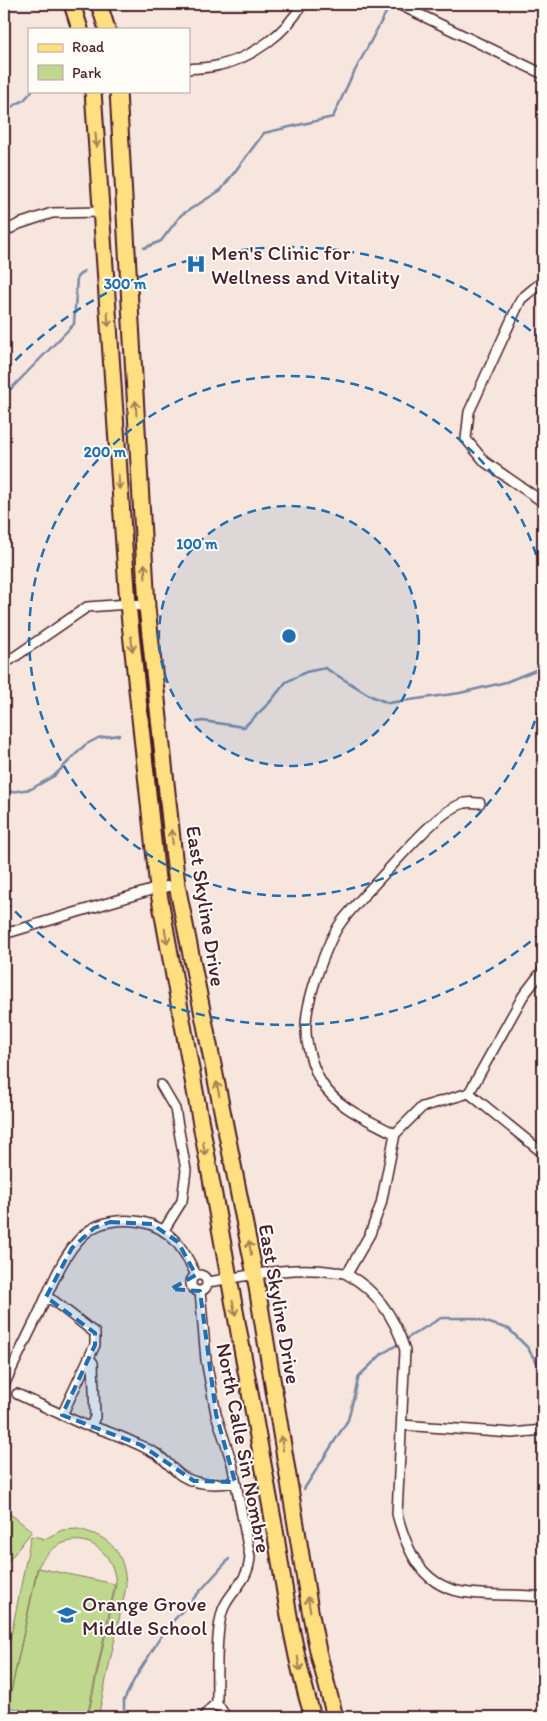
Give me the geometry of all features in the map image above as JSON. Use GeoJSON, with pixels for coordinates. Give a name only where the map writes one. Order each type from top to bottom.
{"type":"FeatureCollection","features":[{"type":"Feature","properties":{"kind":"main road"},"geometry":{"type":"LineString","coordinates":[[72,4],[80,28]]}},
{"type":"Feature","properties":{"kind":"main road"},"geometry":{"type":"LineString","coordinates":[[99,4],[107,28]]}},
{"type":"Feature","properties":{"kind":"main road","name":"East Skyline Drive"},"geometry":{"type":"LineString","coordinates":[[93,92],[128,604],[158,888],[299,1667],[313,1717]]}},
{"type":"Feature","properties":{"kind":"main road","name":"East Skyline Drive"},"geometry":{"type":"LineString","coordinates":[[118,92],[148,607],[178,885],[255,1275],[310,1610],[318,1652],[335,1717]]}},
{"type":"Feature","properties":{"kind":"street"},"geometry":{"type":"LineString","coordinates":[[190,69],[219,66],[241,58],[279,32],[302,4]]}},
{"type":"Feature","properties":{"kind":"street"},"geometry":{"type":"LineString","coordinates":[[398,4],[543,74]]}},
{"type":"Feature","properties":{"kind":"street"},"geometry":{"type":"LineString","coordinates":[[4,232],[18,224],[52,213],[101,212]]}},
{"type":"Feature","properties":{"kind":"street"},"geometry":{"type":"LineString","coordinates":[[543,281],[521,299],[469,412],[466,439],[485,462],[543,502]]}},
{"type":"Feature","properties":{"kind":"street"},"geometry":{"type":"LineString","coordinates":[[4,660],[10,660],[87,608],[128,604],[148,607]]}},
{"type":"Feature","properties":{"kind":"street"},"geometry":{"type":"LineString","coordinates":[[395,1134],[336,1101],[321,1082],[310,1054],[306,1024],[311,995],[328,947],[342,922],[431,825],[453,808],[465,803],[480,803]]}},
{"type":"Feature","properties":{"kind":"street"},"geometry":{"type":"LineString","coordinates":[[4,934],[158,888],[178,885]]}},
{"type":"Feature","properties":{"kind":"street"},"geometry":{"type":"LineString","coordinates":[[347,1274],[370,1234],[381,1204],[395,1134],[422,1107],[469,1093],[523,996],[543,970]]}},
{"type":"Feature","properties":{"kind":"street"},"geometry":{"type":"LineString","coordinates":[[4,1385],[46,1297],[72,1248],[83,1236],[94,1228],[110,1222],[135,1221],[152,1224],[164,1230],[182,1201],[186,1170],[175,1109],[161,1085]]}},
{"type":"Feature","properties":{"kind":"street"},"geometry":{"type":"LineString","coordinates":[[469,1093],[543,1153]]}},
{"type":"Feature","properties":{"kind":"street","name":"North Calle Sin Nombre"},"geometry":{"type":"LineString","coordinates":[[164,1230],[178,1242],[186,1253],[196,1275],[192,1278],[191,1286],[195,1290],[200,1291],[206,1360],[216,1414],[232,1463],[250,1557],[250,1568],[246,1577],[224,1606],[219,1627],[217,1703]]}},
{"type":"Feature","properties":{"kind":"street"},"geometry":{"type":"LineString","coordinates":[[208,1282],[302,1269],[347,1274],[374,1294],[387,1310],[399,1333],[404,1350],[397,1514],[403,1538],[416,1562],[427,1577],[446,1587],[468,1593],[543,1596]]}},
{"type":"Feature","properties":{"kind":"street"},"geometry":{"type":"LineString","coordinates":[[196,1275],[204,1276],[208,1282]]}},
{"type":"Feature","properties":{"kind":"street"},"geometry":{"type":"LineString","coordinates":[[200,1291],[204,1289],[208,1282]]}},
{"type":"Feature","properties":{"kind":"street"},"geometry":{"type":"LineString","coordinates":[[46,1297],[54,1301],[95,1333],[95,1345],[62,1415]]}},
{"type":"Feature","properties":{"kind":"street"},"geometry":{"type":"LineString","coordinates":[[89,1358],[93,1363],[95,1417],[91,1426]]}},
{"type":"Feature","properties":{"kind":"street"},"geometry":{"type":"LineString","coordinates":[[17,1394],[84,1425],[140,1445],[158,1455],[182,1476],[194,1481],[207,1484],[235,1482]]}},
{"type":"Feature","properties":{"kind":"street"},"geometry":{"type":"LineString","coordinates":[[402,1425],[512,1433],[543,1430]]}},
{"type":"Feature","properties":{"kind":"street"},"geometry":{"type":"LineString","coordinates":[[204,1717],[217,1703],[226,1717]]}},
{"type":"Feature","properties":{"kind":"highlighted area"},"geometry":{"type":"Polygon","coordinates":[[[110,1222],[152,1224],[178,1242],[196,1275],[171,1289],[200,1291],[216,1414],[235,1482],[194,1481],[141,1445],[62,1415],[95,1345],[95,1333],[46,1297],[72,1248],[94,1228],[110,1222]]]}},
{"type":"Feature","properties":{"kind":"green space"},"geometry":{"type":"Polygon","coordinates":[[[4,1509],[32,1531],[4,1567],[4,1509]]]}},
{"type":"Feature","properties":{"kind":"green space"},"geometry":{"type":"Polygon","coordinates":[[[78,1529],[90,1532],[108,1542],[119,1556],[125,1575],[126,1587],[98,1717],[88,1717],[116,1585],[113,1568],[105,1555],[95,1546],[84,1541],[71,1541],[58,1545],[47,1555],[37,1569],[8,1706],[38,1568],[115,1584],[87,1717],[57,1717],[8,1707],[9,1717],[4,1717],[4,1670],[31,1536],[43,1538],[43,1540],[62,1530],[78,1529]]]}},
{"type":"Feature","properties":{"kind":"waterway"},"geometry":{"type":"LineString","coordinates":[[144,248],[161,241],[181,215],[221,190],[264,133],[333,117],[350,80],[389,7]]}},
{"type":"Feature","properties":{"kind":"waterway"},"geometry":{"type":"LineString","coordinates":[[4,111],[24,100],[31,92]]}},
{"type":"Feature","properties":{"kind":"waterway"},"geometry":{"type":"LineString","coordinates":[[4,396],[74,324],[77,277],[84,271]]}},
{"type":"Feature","properties":{"kind":"waterway"},"geometry":{"type":"LineString","coordinates":[[197,722],[203,721],[244,727],[270,702],[286,682],[306,672],[325,668],[371,696],[388,703],[460,693],[506,682],[543,667]]}},
{"type":"Feature","properties":{"kind":"waterway"},"geometry":{"type":"LineString","coordinates":[[4,793],[31,789],[54,776],[85,745],[98,738],[119,735]]}},
{"type":"Feature","properties":{"kind":"waterway"},"geometry":{"type":"LineString","coordinates":[[404,1340],[441,1318],[473,1318],[509,1329],[527,1347],[543,1373]]}},
{"type":"Feature","properties":{"kind":"waterway"},"geometry":{"type":"LineString","coordinates":[[304,1489],[348,1420],[359,1376],[382,1354],[400,1343]]}},
{"type":"Feature","properties":{"kind":"waterway"},"geometry":{"type":"LineString","coordinates":[[124,1717],[124,1700],[135,1678],[165,1630],[229,1559]]}},
{"type":"Feature","properties":{"kind":"place","name":"Men's Clinic for Wellness and Vitality"},"geometry":{"type":"Point","coordinates":[196,264]}},
{"type":"Feature","properties":{"kind":"place","name":"Orange Grove Middle School"},"geometry":{"type":"Point","coordinates":[67,1615]}}]}
